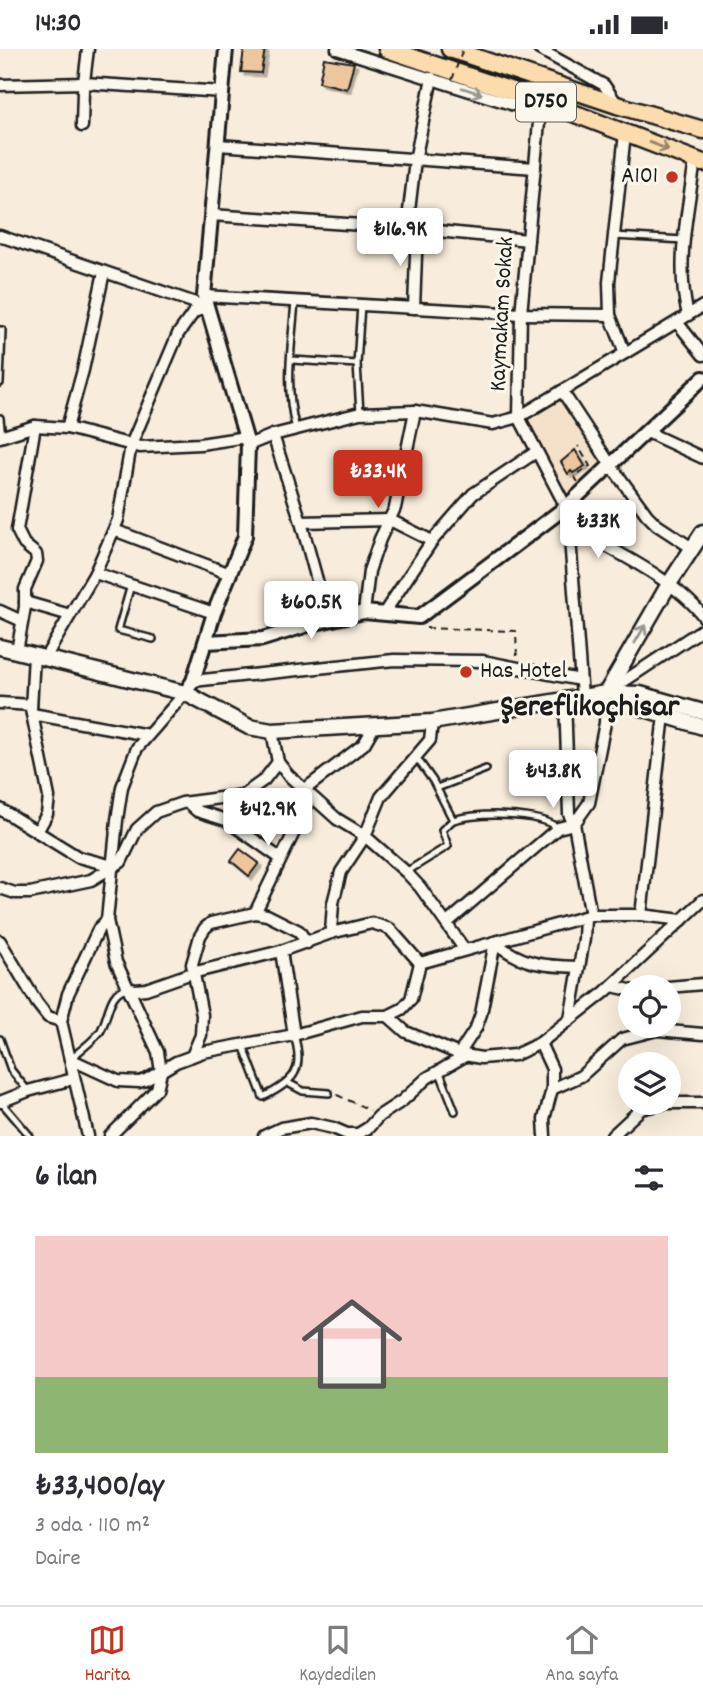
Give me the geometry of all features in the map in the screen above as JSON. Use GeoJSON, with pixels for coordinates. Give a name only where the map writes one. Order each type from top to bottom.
{"type":"FeatureCollection","features":[{"type":"Feature","properties":{"kind":"highway","name":"D750"},"geometry":{"type":"LineString","coordinates":[[387,49],[574,113],[699,162]]}},
{"type":"Feature","properties":{"kind":"highway","name":"D750"},"geometry":{"type":"LineString","coordinates":[[450,49],[617,105],[703,130]]}},
{"type":"Feature","properties":{"kind":"main road"},"geometry":{"type":"LineString","coordinates":[[606,693],[669,584],[703,532]]}},
{"type":"Feature","properties":{"kind":"main road"},"geometry":{"type":"LineString","coordinates":[[0,647],[189,687],[249,727],[272,731],[432,722],[606,693],[640,694],[703,712]]}},
{"type":"Feature","properties":{"kind":"main road"},"geometry":{"type":"LineString","coordinates":[[606,693],[625,703],[703,727]]}},
{"type":"Feature","properties":{"kind":"street"},"geometry":{"type":"LineString","coordinates":[[82,126],[88,49]]}},
{"type":"Feature","properties":{"kind":"street"},"geometry":{"type":"LineString","coordinates":[[110,1136],[157,1089],[161,1072],[158,1052],[116,961],[107,920],[122,787],[137,748],[189,687],[244,536],[247,441],[206,302],[226,49]]}},
{"type":"Feature","properties":{"kind":"street"},"geometry":{"type":"LineString","coordinates":[[337,49],[540,112],[574,113]]}},
{"type":"Feature","properties":{"kind":"street"},"geometry":{"type":"LineString","coordinates":[[541,49],[604,85],[617,105]]}},
{"type":"Feature","properties":{"kind":"street"},"geometry":{"type":"LineString","coordinates":[[414,308],[412,228],[415,160],[432,78]]}},
{"type":"Feature","properties":{"kind":"street"},"geometry":{"type":"LineString","coordinates":[[0,85],[84,83],[222,92]]}},
{"type":"Feature","properties":{"kind":"street","name":"Kaymakam Sokak"},"geometry":{"type":"LineString","coordinates":[[540,112],[521,314],[519,417],[566,507],[582,697]]}},
{"type":"Feature","properties":{"kind":"street"},"geometry":{"type":"LineString","coordinates":[[625,133],[610,282],[610,315],[625,353]]}},
{"type":"Feature","properties":{"kind":"street"},"geometry":{"type":"LineString","coordinates":[[218,145],[535,168]]}},
{"type":"Feature","properties":{"kind":"street"},"geometry":{"type":"LineString","coordinates":[[688,315],[681,278],[684,240],[699,162]]}},
{"type":"Feature","properties":{"kind":"street"},"geometry":{"type":"LineString","coordinates":[[211,215],[412,228],[528,240]]}},
{"type":"Feature","properties":{"kind":"street"},"geometry":{"type":"LineString","coordinates":[[0,236],[104,272],[206,302],[295,301],[521,314],[610,315]]}},
{"type":"Feature","properties":{"kind":"street"},"geometry":{"type":"LineString","coordinates":[[67,428],[83,370],[104,272]]}},
{"type":"Feature","properties":{"kind":"street"},"geometry":{"type":"LineString","coordinates":[[37,832],[47,814],[50,797],[32,710],[40,657],[95,573],[118,520],[131,445],[178,334],[194,312],[206,302]]}},
{"type":"Feature","properties":{"kind":"street"},"geometry":{"type":"LineString","coordinates":[[1,437],[35,426],[67,428],[140,447],[200,444],[247,441],[360,413],[415,411],[493,424],[519,417],[703,306]]}},
{"type":"Feature","properties":{"kind":"street"},"geometry":{"type":"LineString","coordinates":[[677,322],[703,355]]}},
{"type":"Feature","properties":{"kind":"street"},"geometry":{"type":"LineString","coordinates":[[206,642],[263,639],[364,612],[419,617],[584,492],[703,378]]}},
{"type":"Feature","properties":{"kind":"street"},"geometry":{"type":"LineString","coordinates":[[562,391],[611,467],[657,525],[692,548]]}},
{"type":"Feature","properties":{"kind":"street"},"geometry":{"type":"LineString","coordinates":[[364,612],[369,571],[395,508],[415,411]]}},
{"type":"Feature","properties":{"kind":"street"},"geometry":{"type":"LineString","coordinates":[[17,651],[25,589],[37,557],[20,539],[18,530],[35,426]]}},
{"type":"Feature","properties":{"kind":"street"},"geometry":{"type":"LineString","coordinates":[[647,432],[703,458]]}},
{"type":"Feature","properties":{"kind":"street"},"geometry":{"type":"LineString","coordinates":[[273,435],[328,620]]}},
{"type":"Feature","properties":{"kind":"street"},"geometry":{"type":"LineString","coordinates":[[384,613],[432,541],[473,494],[536,452]]}},
{"type":"Feature","properties":{"kind":"street"},"geometry":{"type":"LineString","coordinates":[[301,522],[390,520],[432,541]]}},
{"type":"Feature","properties":{"kind":"street"},"geometry":{"type":"LineString","coordinates":[[569,525],[669,584],[693,602],[703,616]]}},
{"type":"Feature","properties":{"kind":"street"},"geometry":{"type":"LineString","coordinates":[[114,530],[230,574]]}},
{"type":"Feature","properties":{"kind":"street"},"geometry":{"type":"LineString","coordinates":[[95,573],[214,613]]}},
{"type":"Feature","properties":{"kind":"street"},"geometry":{"type":"LineString","coordinates":[[25,602],[70,615]]}},
{"type":"Feature","properties":{"kind":"street"},"geometry":{"type":"LineString","coordinates":[[0,611],[22,621]]}},
{"type":"Feature","properties":{"kind":"street"},"geometry":{"type":"LineString","coordinates":[[447,923],[558,828],[574,824],[590,803],[605,723],[606,693],[703,629]]}},
{"type":"Feature","properties":{"kind":"street"},"geometry":{"type":"LineString","coordinates":[[189,687],[394,660],[483,661],[580,680]]}},
{"type":"Feature","properties":{"kind":"street"},"geometry":{"type":"LineString","coordinates":[[565,699],[569,814],[574,824],[588,916],[570,1019]]}},
{"type":"Feature","properties":{"kind":"street"},"geometry":{"type":"LineString","coordinates":[[0,703],[148,735]]}},
{"type":"Feature","properties":{"kind":"street"},"geometry":{"type":"LineString","coordinates":[[641,915],[664,715]]}},
{"type":"Feature","properties":{"kind":"street"},"geometry":{"type":"LineString","coordinates":[[331,933],[333,903],[341,872],[365,836],[381,797],[430,740],[432,722]]}},
{"type":"Feature","properties":{"kind":"street"},"geometry":{"type":"LineString","coordinates":[[255,913],[307,794],[364,744],[375,725]]}},
{"type":"Feature","properties":{"kind":"street"},"geometry":{"type":"LineString","coordinates":[[272,731],[278,762],[307,794],[337,819],[365,836],[406,872],[465,950]]}},
{"type":"Feature","properties":{"kind":"street"},"geometry":{"type":"LineString","coordinates":[[0,888],[22,894],[74,885],[99,876],[121,862],[137,829],[145,820],[167,807],[243,795],[264,780],[278,762]]}},
{"type":"Feature","properties":{"kind":"street"},"geometry":{"type":"LineString","coordinates":[[188,803],[197,811],[226,820],[280,858]]}},
{"type":"Feature","properties":{"kind":"street"},"geometry":{"type":"LineString","coordinates":[[0,809],[78,857],[113,866]]}},
{"type":"Feature","properties":{"kind":"street"},"geometry":{"type":"LineString","coordinates":[[388,1016],[406,1032],[462,1055],[499,1058],[515,1055],[540,1043],[612,986],[702,903]]}},
{"type":"Feature","properties":{"kind":"street"},"geometry":{"type":"LineString","coordinates":[[191,1056],[201,1035],[202,1015],[192,972],[200,936],[205,928],[211,923],[255,913],[267,915],[299,930],[307,943]]}},
{"type":"Feature","properties":{"kind":"street"},"geometry":{"type":"LineString","coordinates":[[420,963],[588,916],[641,915],[682,920]]}},
{"type":"Feature","properties":{"kind":"street"},"geometry":{"type":"LineString","coordinates":[[88,1136],[61,1021],[68,994],[99,928],[107,920]]}},
{"type":"Feature","properties":{"kind":"street"},"geometry":{"type":"LineString","coordinates":[[128,988],[146,989],[192,972],[281,951],[366,923],[390,929],[420,963]]}},
{"type":"Feature","properties":{"kind":"street"},"geometry":{"type":"LineString","coordinates":[[0,941],[37,1003],[48,1017],[61,1021]]}},
{"type":"Feature","properties":{"kind":"street"},"geometry":{"type":"LineString","coordinates":[[495,942],[520,960],[548,967],[579,967]]}},
{"type":"Feature","properties":{"kind":"street"},"geometry":{"type":"LineString","coordinates":[[264,1136],[281,1128],[311,1123],[352,1135],[370,1132],[379,1116],[393,1108],[427,1077],[462,1055],[481,1014],[495,942]]}},
{"type":"Feature","properties":{"kind":"street"},"geometry":{"type":"LineString","coordinates":[[281,951],[294,1035]]}},
{"type":"Feature","properties":{"kind":"street"},"geometry":{"type":"LineString","coordinates":[[70,1059],[107,1077],[125,1082],[146,1080],[191,1056],[294,1035],[362,1016],[388,1016],[402,1009],[411,999],[420,963]]}},
{"type":"Feature","properties":{"kind":"street"},"geometry":{"type":"LineString","coordinates":[[681,987],[703,984]]}},
{"type":"Feature","properties":{"kind":"street"},"geometry":{"type":"LineString","coordinates":[[612,986],[618,987]]}},
{"type":"Feature","properties":{"kind":"street"},"geometry":{"type":"LineString","coordinates":[[552,1089],[581,1076],[622,1039],[657,1030],[703,1034]]}},
{"type":"Feature","properties":{"kind":"street"},"geometry":{"type":"LineString","coordinates":[[540,1043],[552,1069],[552,1089],[544,1119],[545,1136]]}},
{"type":"Feature","properties":{"kind":"street"},"geometry":{"type":"LineString","coordinates":[[1,1102],[28,1091],[73,1079]]}},
{"type":"Feature","properties":{"kind":"street"},"geometry":{"type":"LineString","coordinates":[[612,1136],[641,1109],[665,1103],[703,1103]]}},
{"type":"Feature","properties":{"kind":"lane"},"geometry":{"type":"LineString","coordinates":[[614,236],[684,240]]}},
{"type":"Feature","properties":{"kind":"lane"},"geometry":{"type":"LineString","coordinates":[[295,301],[290,397],[296,429]]}},
{"type":"Feature","properties":{"kind":"lane"},"geometry":{"type":"LineString","coordinates":[[360,413],[357,364],[361,305]]}},
{"type":"Feature","properties":{"kind":"lane"},"geometry":{"type":"LineString","coordinates":[[0,330],[0,383]]}},
{"type":"Feature","properties":{"kind":"lane"},"geometry":{"type":"LineString","coordinates":[[292,360],[357,364]]}},
{"type":"Feature","properties":{"kind":"lane"},"geometry":{"type":"LineString","coordinates":[[0,418],[1,437]]}},
{"type":"Feature","properties":{"kind":"lane"},"geometry":{"type":"LineString","coordinates":[[131,585],[118,630],[153,639]]}},
{"type":"Feature","properties":{"kind":"lane"},"geometry":{"type":"LineString","coordinates":[[416,757],[437,788],[453,820]]}},
{"type":"Feature","properties":{"kind":"lane"},"geometry":{"type":"LineString","coordinates":[[437,788],[486,769]]}},
{"type":"Feature","properties":{"kind":"lane"},"geometry":{"type":"LineString","coordinates":[[406,872],[448,846],[442,830],[453,820],[474,815],[491,815],[543,820],[558,828]]}},
{"type":"Feature","properties":{"kind":"lane"},"geometry":{"type":"LineString","coordinates":[[70,1059],[101,1030],[116,993],[128,988]]}},
{"type":"Feature","properties":{"kind":"lane"},"geometry":{"type":"LineString","coordinates":[[243,1045],[263,1097],[288,1083],[299,1062],[294,1035]]}},
{"type":"Feature","properties":{"kind":"lane"},"geometry":{"type":"LineString","coordinates":[[0,1039],[11,1070],[28,1091]]}},
{"type":"Feature","properties":{"kind":"lane"},"geometry":{"type":"LineString","coordinates":[[439,1070],[455,1111]]}},
{"type":"Feature","properties":{"kind":"lane"},"geometry":{"type":"LineString","coordinates":[[288,1083],[298,1090],[329,1093]]}},
{"type":"Feature","properties":{"kind":"lane"},"geometry":{"type":"LineString","coordinates":[[1,1102],[30,1136]]}},
{"type":"Feature","properties":{"kind":"path"},"geometry":{"type":"LineString","coordinates":[[452,79],[463,49]]}},
{"type":"Feature","properties":{"kind":"path"},"geometry":{"type":"LineString","coordinates":[[578,446],[590,466],[574,476],[584,492]]}},
{"type":"Feature","properties":{"kind":"path"},"geometry":{"type":"LineString","coordinates":[[419,617],[427,629],[516,631],[518,667]]}},
{"type":"Feature","properties":{"kind":"path"},"geometry":{"type":"LineString","coordinates":[[329,1093],[379,1116]]}},
{"type":"Feature","properties":{"kind":"shaded area"},"geometry":{"type":"Polygon","coordinates":[[[561,396],[606,466],[569,498],[525,417],[561,396]]]}},
{"type":"Feature","properties":{"kind":"building"},"geometry":{"type":"Polygon","coordinates":[[[244,49],[265,49],[261,73],[241,72],[244,49]]]}},
{"type":"Feature","properties":{"kind":"building"},"geometry":{"type":"Polygon","coordinates":[[[324,58],[354,63],[347,89],[319,82],[324,58]]]}},
{"type":"Feature","properties":{"kind":"building"},"geometry":{"type":"Polygon","coordinates":[[[575,450],[585,466],[568,474],[561,462],[575,450]]]}},
{"type":"Feature","properties":{"kind":"building"},"geometry":{"type":"Polygon","coordinates":[[[240,849],[259,863],[249,876],[231,861],[240,849]]]}},
{"type":"Feature","properties":{"kind":"place","name":"A101"},"geometry":{"type":"Point","coordinates":[672,177]}},
{"type":"Feature","properties":{"kind":"place","name":"Has Hotel"},"geometry":{"type":"Point","coordinates":[466,672]}},
{"type":"Feature","properties":{"kind":"district","name":"Şereflikoçhisar"},"geometry":{"type":"Point","coordinates":[590,709]}}]}
